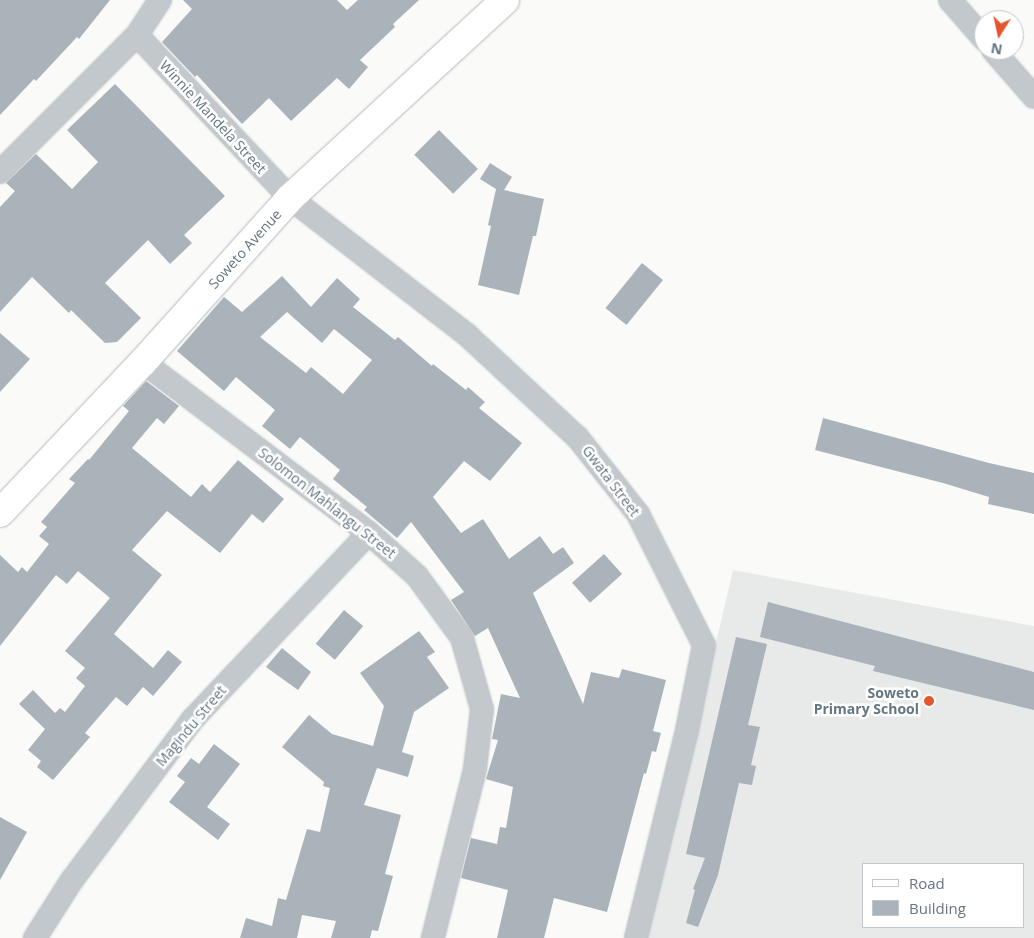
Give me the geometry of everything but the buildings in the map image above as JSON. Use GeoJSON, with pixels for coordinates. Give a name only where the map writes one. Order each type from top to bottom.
{"type":"FeatureCollection","features":[{"type":"Feature","properties":{"kind":"street"},"geometry":{"type":"LineString","coordinates":[[0,172],[137,35],[160,0]]}},
{"type":"Feature","properties":{"kind":"street","name":"Soweto Avenue"},"geometry":{"type":"LineString","coordinates":[[0,513],[143,362],[290,198],[505,0]]}},
{"type":"Feature","properties":{"kind":"street"},"geometry":{"type":"LineString","coordinates":[[950,0],[974,28]]}},
{"type":"Feature","properties":{"kind":"street","name":"Winnie Mandela Street"},"geometry":{"type":"LineString","coordinates":[[137,35],[290,198]]}},
{"type":"Feature","properties":{"kind":"street"},"geometry":{"type":"LineString","coordinates":[[1002,60],[1034,97]]}},
{"type":"Feature","properties":{"kind":"street","name":"Gwata Street"},"geometry":{"type":"LineString","coordinates":[[290,198],[467,335],[578,438],[638,514],[704,645],[687,730],[636,938]]}},
{"type":"Feature","properties":{"kind":"street","name":"Solomon Mahlangu Street"},"geometry":{"type":"LineString","coordinates":[[143,362],[369,533],[416,576],[462,638],[482,709],[475,769],[433,938]]}},
{"type":"Feature","properties":{"kind":"street","name":"Magindu Street"},"geometry":{"type":"LineString","coordinates":[[35,938],[72,880],[192,720],[369,533]]}},
{"type":"Feature","properties":{"kind":"shaded area"},"geometry":{"type":"Polygon","coordinates":[[[733,570],[1034,626],[1034,938],[647,938],[733,570]]]}},
{"type":"Feature","properties":{"kind":"place","name":"Soweto Primary School"},"geometry":{"type":"Point","coordinates":[929,701]}}]}
